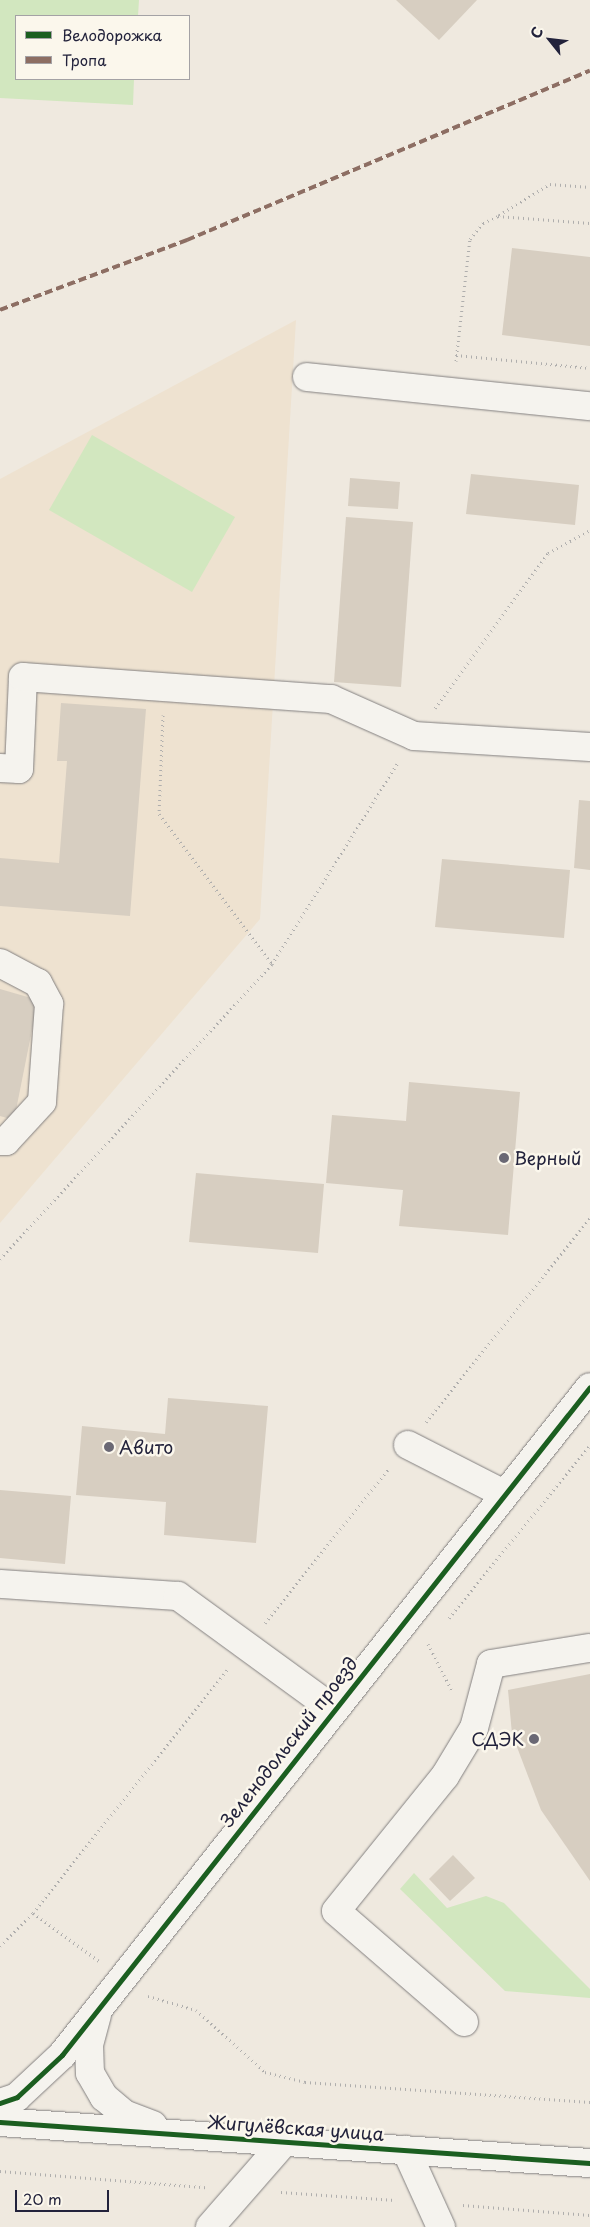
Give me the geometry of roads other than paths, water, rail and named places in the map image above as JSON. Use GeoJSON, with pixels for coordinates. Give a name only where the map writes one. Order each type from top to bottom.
{"type":"FeatureCollection","features":[{"type":"Feature","properties":{"kind":"street"},"geometry":{"type":"LineString","coordinates":[[307,376],[590,406]]}},
{"type":"Feature","properties":{"kind":"street"},"geometry":{"type":"LineString","coordinates":[[0,768],[19,769],[23,677],[330,699],[414,736],[590,747]]}},
{"type":"Feature","properties":{"kind":"street"},"geometry":{"type":"LineString","coordinates":[[0,963],[38,983],[50,1004],[42,1102],[6,1141],[0,1141]]}},
{"type":"Feature","properties":{"kind":"street","name":"Зеленодольский проезд"},"geometry":{"type":"LineString","coordinates":[[0,2103],[17,2097],[62,2055],[333,1709],[590,1387]]}},
{"type":"Feature","properties":{"kind":"street"},"geometry":{"type":"LineString","coordinates":[[408,1445],[504,1494]]}},
{"type":"Feature","properties":{"kind":"street"},"geometry":{"type":"LineString","coordinates":[[0,1584],[178,1596],[333,1709]]}},
{"type":"Feature","properties":{"kind":"street"},"geometry":{"type":"LineString","coordinates":[[464,2022],[336,1912],[445,1776],[474,1728],[491,1664],[589,1648]]}},
{"type":"Feature","properties":{"kind":"street"},"geometry":{"type":"LineString","coordinates":[[101,2003],[89,2045],[90,2073],[104,2097],[124,2114],[152,2125],[206,2135]]}},
{"type":"Feature","properties":{"kind":"street","name":"Жигулёвская улица"},"geometry":{"type":"LineString","coordinates":[[0,2122],[286,2140],[347,2148],[406,2150],[590,2164]]}},
{"type":"Feature","properties":{"kind":"street"},"geometry":{"type":"LineString","coordinates":[[210,2227],[286,2140]]}},
{"type":"Feature","properties":{"kind":"street"},"geometry":{"type":"LineString","coordinates":[[406,2150],[436,2215]]}},
{"type":"Feature","properties":{"kind":"place","name":"Верный"},"geometry":{"type":"Point","coordinates":[504,1158]}},
{"type":"Feature","properties":{"kind":"place","name":"Авито"},"geometry":{"type":"Point","coordinates":[109,1447]}},
{"type":"Feature","properties":{"kind":"place","name":"СДЭК"},"geometry":{"type":"Point","coordinates":[534,1739]}}]}
